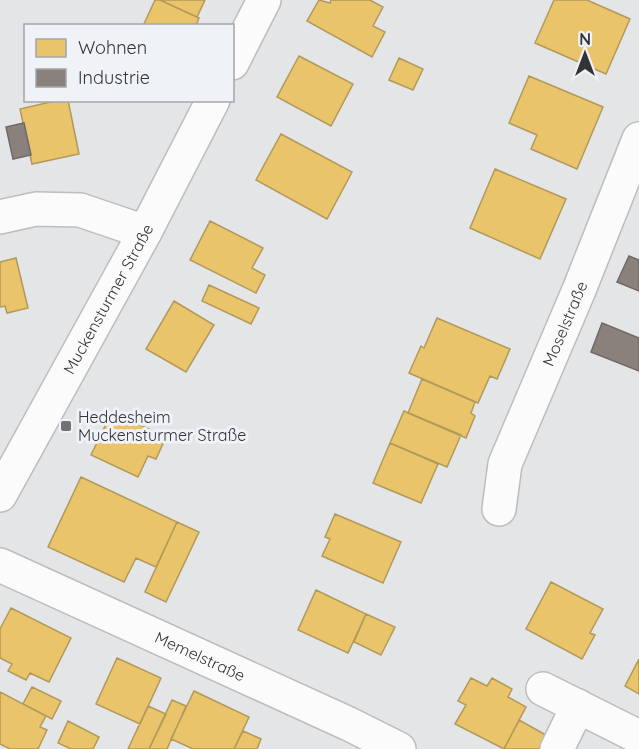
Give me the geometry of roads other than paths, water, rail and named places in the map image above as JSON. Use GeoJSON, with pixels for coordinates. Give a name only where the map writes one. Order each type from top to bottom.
{"type":"FeatureCollection","features":[{"type":"Feature","properties":{"kind":"street"},"geometry":{"type":"LineString","coordinates":[[234,59],[264,0]]}},
{"type":"Feature","properties":{"kind":"street","name":"Muckensturmer Straße"},"geometry":{"type":"LineString","coordinates":[[0,495],[146,232],[212,102]]}},
{"type":"Feature","properties":{"kind":"street","name":"Moselstraße"},"geometry":{"type":"LineString","coordinates":[[499,508],[505,464],[579,290],[639,139]]}},
{"type":"Feature","properties":{"kind":"street"},"geometry":{"type":"LineString","coordinates":[[0,217],[36,209],[80,210],[146,232]]}},
{"type":"Feature","properties":{"kind":"street","name":"Memelstraße"},"geometry":{"type":"LineString","coordinates":[[0,565],[399,749]]}},
{"type":"Feature","properties":{"kind":"street"},"geometry":{"type":"LineString","coordinates":[[543,689],[639,737]]}},
{"type":"Feature","properties":{"kind":"street"},"geometry":{"type":"LineString","coordinates":[[557,749],[578,706]]}},
{"type":"Feature","properties":{"kind":"place","name":"Heddesheim Muckensturmer Straße"},"geometry":{"type":"Point","coordinates":[66,426]}}]}
